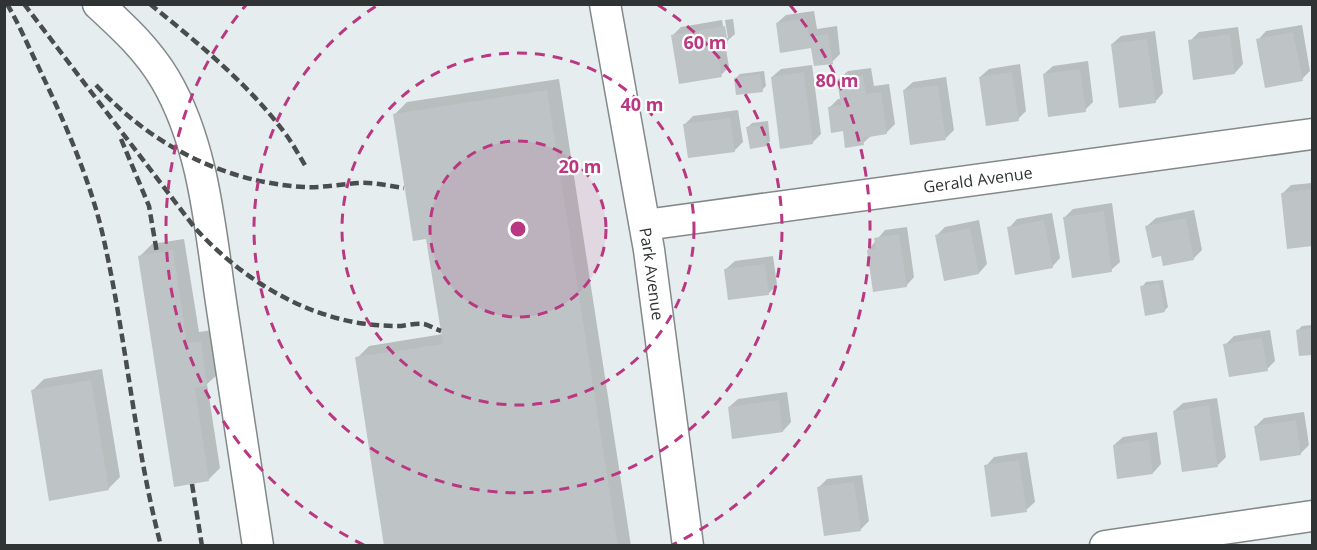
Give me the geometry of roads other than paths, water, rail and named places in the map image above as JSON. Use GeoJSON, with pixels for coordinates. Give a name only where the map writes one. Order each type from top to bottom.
{"type":"FeatureCollection","features":[{"type":"Feature","properties":{"kind":"street"},"geometry":{"type":"LineString","coordinates":[[98,4],[140,45],[165,79],[184,119],[197,161],[258,546]]}},
{"type":"Feature","properties":{"kind":"street","name":"Park Avenue"},"geometry":{"type":"LineString","coordinates":[[605,4],[645,225],[688,546]]}},
{"type":"Feature","properties":{"kind":"street","name":"Gerald Avenue"},"geometry":{"type":"LineString","coordinates":[[645,225],[1312,134]]}},
{"type":"Feature","properties":{"kind":"street"},"geometry":{"type":"LineString","coordinates":[[1105,546],[1312,516]]}},
{"type":"Feature","properties":{"kind":"railway"},"geometry":{"type":"LineString","coordinates":[[7,4],[68,131],[93,199],[113,283],[144,471],[161,546]]}},
{"type":"Feature","properties":{"kind":"railway"},"geometry":{"type":"LineString","coordinates":[[24,4],[195,228],[249,276],[290,300],[335,318],[375,325],[424,324],[441,331]]}},
{"type":"Feature","properties":{"kind":"railway"},"geometry":{"type":"LineString","coordinates":[[150,4],[205,50],[257,99],[287,136],[306,167]]}},
{"type":"Feature","properties":{"kind":"railway"},"geometry":{"type":"LineString","coordinates":[[96,85],[140,126],[190,157],[217,168],[274,184],[318,187],[365,183],[404,188]]}},
{"type":"Feature","properties":{"kind":"railway"},"geometry":{"type":"LineString","coordinates":[[121,139],[149,206],[157,253]]}},
{"type":"Feature","properties":{"kind":"railway"},"geometry":{"type":"LineString","coordinates":[[192,484],[202,546]]}}]}
